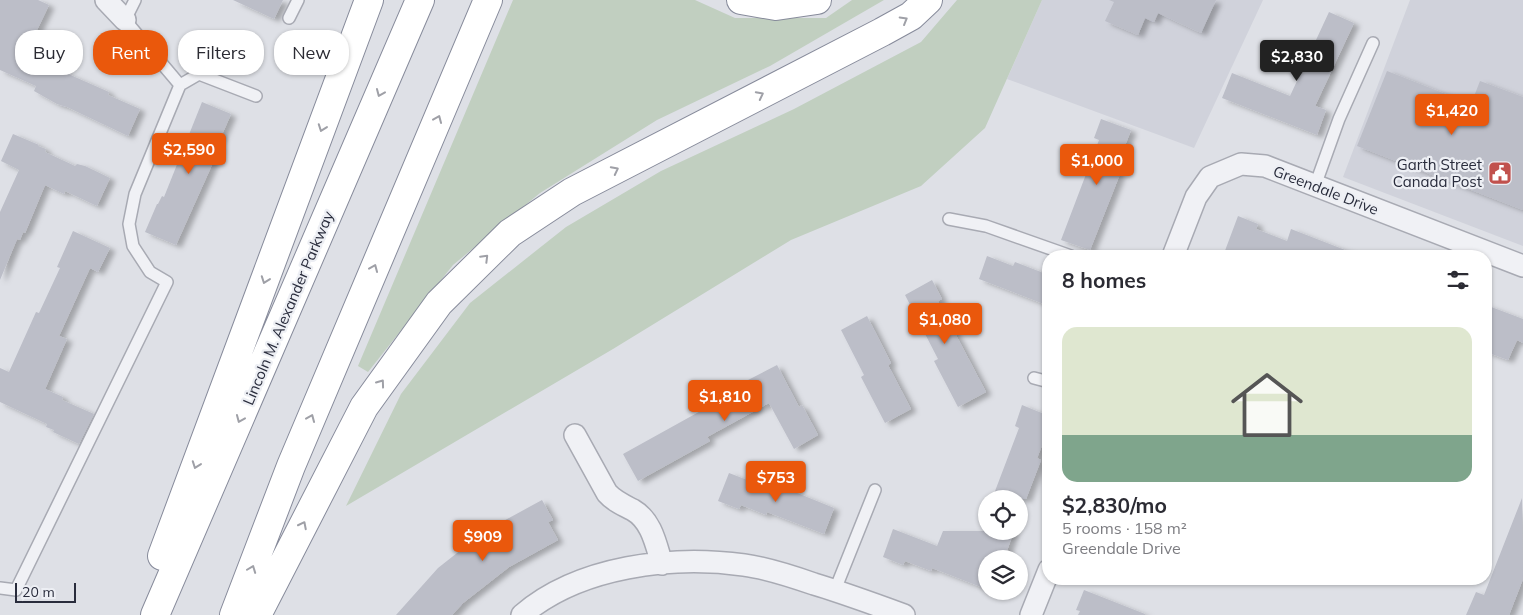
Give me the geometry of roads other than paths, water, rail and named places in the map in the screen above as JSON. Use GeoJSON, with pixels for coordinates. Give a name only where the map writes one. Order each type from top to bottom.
{"type":"FeatureCollection","features":[{"type":"Feature","properties":{"kind":"highway"},"geometry":{"type":"LineString","coordinates":[[142,615],[144,605],[370,0]]}},
{"type":"Feature","properties":{"kind":"highway","name":"Lincoln M. Alexander Parkway"},"geometry":{"type":"LineString","coordinates":[[155,615],[420,0]]}},
{"type":"Feature","properties":{"kind":"highway"},"geometry":{"type":"LineString","coordinates":[[234,615],[291,466],[488,0]]}},
{"type":"Feature","properties":{"kind":"highway"},"geometry":{"type":"LineString","coordinates":[[741,0],[776,6],[817,0]]}},
{"type":"Feature","properties":{"kind":"highway"},"geometry":{"type":"LineString","coordinates":[[256,615],[364,407],[439,303],[510,233],[572,192],[911,16],[928,0]]}},
{"type":"Feature","properties":{"kind":"street"},"geometry":{"type":"LineString","coordinates":[[106,0],[125,20]]}},
{"type":"Feature","properties":{"kind":"street","name":"Greendale Drive"},"geometry":{"type":"LineString","coordinates":[[1175,250],[1196,197],[1210,177],[1241,164],[1265,166],[1481,250]]}},
{"type":"Feature","properties":{"kind":"street","name":"Greendale Drive"},"geometry":{"type":"LineString","coordinates":[[1492,254],[1523,266]]}},
{"type":"Feature","properties":{"kind":"street"},"geometry":{"type":"LineString","coordinates":[[575,435],[612,499],[638,514],[650,527],[662,564]]}},
{"type":"Feature","properties":{"kind":"street"},"geometry":{"type":"LineString","coordinates":[[522,615],[543,600],[578,582],[640,566],[702,562],[744,565],[786,575],[835,590],[904,615]]}},
{"type":"Feature","properties":{"kind":"street"},"geometry":{"type":"LineString","coordinates":[[1031,615],[1043,585]]}},
{"type":"Feature","properties":{"kind":"lane"},"geometry":{"type":"LineString","coordinates":[[135,0],[125,20],[180,85]]}},
{"type":"Feature","properties":{"kind":"lane"},"geometry":{"type":"LineString","coordinates":[[290,18],[298,0]]}},
{"type":"Feature","properties":{"kind":"lane"},"geometry":{"type":"LineString","coordinates":[[1315,186],[1338,119],[1373,43]]}},
{"type":"Feature","properties":{"kind":"lane"},"geometry":{"type":"LineString","coordinates":[[0,588],[16,590],[167,282],[150,272],[134,246],[129,224],[135,194],[180,85],[199,74],[256,96]]}},
{"type":"Feature","properties":{"kind":"lane"},"geometry":{"type":"LineString","coordinates":[[949,218],[986,226],[1054,250]]}},
{"type":"Feature","properties":{"kind":"lane"},"geometry":{"type":"LineString","coordinates":[[1034,378],[1042,380]]}},
{"type":"Feature","properties":{"kind":"lane"},"geometry":{"type":"LineString","coordinates":[[835,590],[875,490]]}},
{"type":"Feature","properties":{"kind":"place","name":"Garth Street Canada Post"},"geometry":{"type":"Point","coordinates":[1500,173]}}]}
